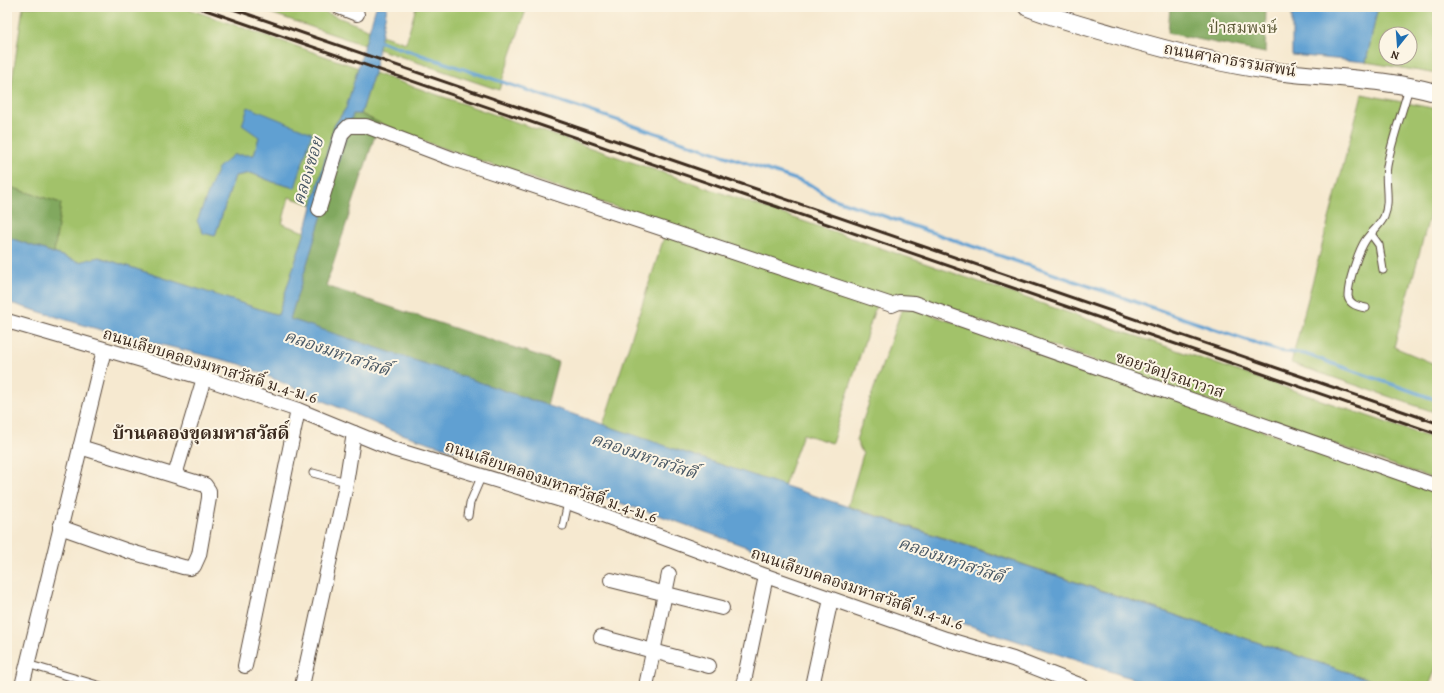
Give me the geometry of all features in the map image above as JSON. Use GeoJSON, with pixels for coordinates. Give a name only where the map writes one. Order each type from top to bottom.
{"type":"FeatureCollection","features":[{"type":"Feature","properties":{"kind":"street"},"geometry":{"type":"LineString","coordinates":[[339,7],[357,14]]}},
{"type":"Feature","properties":{"kind":"street","name":"ถนนศาลาธรรมสพน์"},"geometry":{"type":"LineString","coordinates":[[1027,7],[1057,19],[1164,49],[1220,62],[1274,71],[1410,87],[1437,93]]}},
{"type":"Feature","properties":{"kind":"street","name":"ซอยวัดปุรณาวาส"},"geometry":{"type":"LineString","coordinates":[[319,210],[342,133],[349,126],[366,126],[453,159],[892,305],[899,302],[914,303],[1276,431],[1437,486]]}},
{"type":"Feature","properties":{"kind":"street","name":"ถนนเลียบคลองมหาสวัสดิ์ ม.4-ม.6"},"geometry":{"type":"LineString","coordinates":[[7,321],[204,378],[298,410],[393,449],[568,502],[831,599],[946,639],[1013,659],[1080,686]]}},
{"type":"Feature","properties":{"kind":"street"},"geometry":{"type":"LineString","coordinates":[[22,686],[104,350]]}},
{"type":"Feature","properties":{"kind":"street"},"geometry":{"type":"LineString","coordinates":[[175,476],[204,378]]}},
{"type":"Feature","properties":{"kind":"street"},"geometry":{"type":"LineString","coordinates":[[245,666],[298,410]]}},
{"type":"Feature","properties":{"kind":"street"},"geometry":{"type":"LineString","coordinates":[[302,686],[346,482],[354,433]]}},
{"type":"Feature","properties":{"kind":"street"},"geometry":{"type":"LineString","coordinates":[[60,527],[128,551],[183,567],[190,568],[194,566],[199,555],[209,491],[205,486],[80,446]]}},
{"type":"Feature","properties":{"kind":"street"},"geometry":{"type":"LineString","coordinates":[[646,686],[669,574]]}},
{"type":"Feature","properties":{"kind":"street"},"geometry":{"type":"LineString","coordinates":[[743,686],[766,576]]}},
{"type":"Feature","properties":{"kind":"street"},"geometry":{"type":"LineString","coordinates":[[611,580],[722,608]]}},
{"type":"Feature","properties":{"kind":"street"},"geometry":{"type":"LineString","coordinates":[[812,686],[831,599]]}},
{"type":"Feature","properties":{"kind":"street"},"geometry":{"type":"LineString","coordinates":[[601,637],[709,666]]}},
{"type":"Feature","properties":{"kind":"lane"},"geometry":{"type":"LineString","coordinates":[[1366,308],[1356,306],[1348,298],[1349,288],[1360,250],[1371,234],[1378,228],[1384,216],[1387,203],[1387,168],[1410,87]]}},
{"type":"Feature","properties":{"kind":"lane"},"geometry":{"type":"LineString","coordinates":[[1371,234],[1379,245],[1383,270]]}},
{"type":"Feature","properties":{"kind":"lane"},"geometry":{"type":"LineString","coordinates":[[313,473],[346,482]]}},
{"type":"Feature","properties":{"kind":"lane"},"geometry":{"type":"LineString","coordinates":[[468,516],[470,503],[482,475]]}},
{"type":"Feature","properties":{"kind":"lane"},"geometry":{"type":"LineString","coordinates":[[563,526],[568,502]]}},
{"type":"Feature","properties":{"kind":"lane"},"geometry":{"type":"LineString","coordinates":[[27,664],[101,686]]}},
{"type":"Feature","properties":{"kind":"green space"},"geometry":{"type":"Polygon","coordinates":[[[23,7],[183,7],[359,68],[346,108],[334,126],[313,205],[289,197],[282,224],[305,232],[278,315],[99,257],[79,262],[54,253],[61,203],[7,186],[7,116],[23,7]],[[259,137],[254,156],[233,155],[203,233],[215,236],[235,176],[251,173],[273,182],[295,188],[259,137]]]}},
{"type":"Feature","properties":{"kind":"green space"},"geometry":{"type":"Polygon","coordinates":[[[253,7],[312,7],[370,30],[364,45],[253,7]]]}},
{"type":"Feature","properties":{"kind":"green space"},"geometry":{"type":"Polygon","coordinates":[[[416,7],[527,7],[499,90],[378,49],[381,35],[406,43],[416,7]]]}},
{"type":"Feature","properties":{"kind":"green space","name":"ป่าสมพงษ์"},"geometry":{"type":"Polygon","coordinates":[[[1170,7],[1266,7],[1265,53],[1168,33],[1170,7]]]}},
{"type":"Feature","properties":{"kind":"green space"},"geometry":{"type":"Polygon","coordinates":[[[1378,7],[1437,7],[1437,74],[1390,66],[1418,66],[1418,26],[1378,26],[1378,64],[1366,62],[1378,7]]]}},
{"type":"Feature","properties":{"kind":"green space"},"geometry":{"type":"Polygon","coordinates":[[[374,73],[1437,440],[1437,480],[917,299],[890,296],[880,293],[832,443],[803,434],[784,486],[603,425],[668,225],[405,135],[361,114],[374,73]]]}},
{"type":"Feature","properties":{"kind":"green space"},"geometry":{"type":"Polygon","coordinates":[[[1362,94],[1437,109],[1437,188],[1394,347],[1437,365],[1437,413],[1291,363],[1362,94]]]}},
{"type":"Feature","properties":{"kind":"green space"},"geometry":{"type":"Polygon","coordinates":[[[353,114],[361,114],[379,123],[326,286],[558,362],[547,405],[290,319],[353,114]]]}},
{"type":"Feature","properties":{"kind":"green space"},"geometry":{"type":"Polygon","coordinates":[[[7,186],[61,203],[54,253],[7,237],[7,186]]]}},
{"type":"Feature","properties":{"kind":"green space"},"geometry":{"type":"Polygon","coordinates":[[[912,308],[1437,491],[1437,643],[1435,650],[1437,654],[1437,663],[1429,686],[1389,686],[848,506],[863,454],[856,440],[901,311],[912,308]]]}},
{"type":"Feature","properties":{"kind":"water","name":"คลองมหาสวัสดิ์"},"geometry":{"type":"Polygon","coordinates":[[[376,7],[387,7],[374,73],[361,114],[353,114],[290,319],[704,459],[1389,686],[1155,686],[913,607],[661,516],[392,431],[240,364],[90,327],[7,302],[7,237],[79,262],[99,257],[278,315],[305,232],[334,126],[346,108],[376,7]]]}},
{"type":"Feature","properties":{"kind":"water"},"geometry":{"type":"Polygon","coordinates":[[[1292,7],[1378,7],[1366,62],[1292,55],[1292,7]]]}},
{"type":"Feature","properties":{"kind":"water"},"geometry":{"type":"Polygon","coordinates":[[[248,107],[312,133],[295,188],[273,182],[251,173],[235,176],[215,236],[203,233],[197,221],[218,168],[233,155],[254,155],[259,137],[242,125],[248,107]]]}},
{"type":"Feature","properties":{"kind":"waterway"},"geometry":{"type":"LineString","coordinates":[[376,40],[809,184],[831,198],[1279,351],[1305,354],[1437,400]]}},
{"type":"Feature","properties":{"kind":"railway"},"geometry":{"type":"LineString","coordinates":[[197,7],[1437,434]]}},
{"type":"Feature","properties":{"kind":"railway"},"geometry":{"type":"LineString","coordinates":[[227,7],[1437,423]]}},
{"type":"Feature","properties":{"kind":"district","name":"บ้านคลองขุดมหาสวัสดิ์"},"geometry":{"type":"Point","coordinates":[201,433]}},
{"type":"Feature","properties":{"kind":"water label","name":"คลองซอย"},"geometry":{"type":"Point","coordinates":[308,171]}}]}
